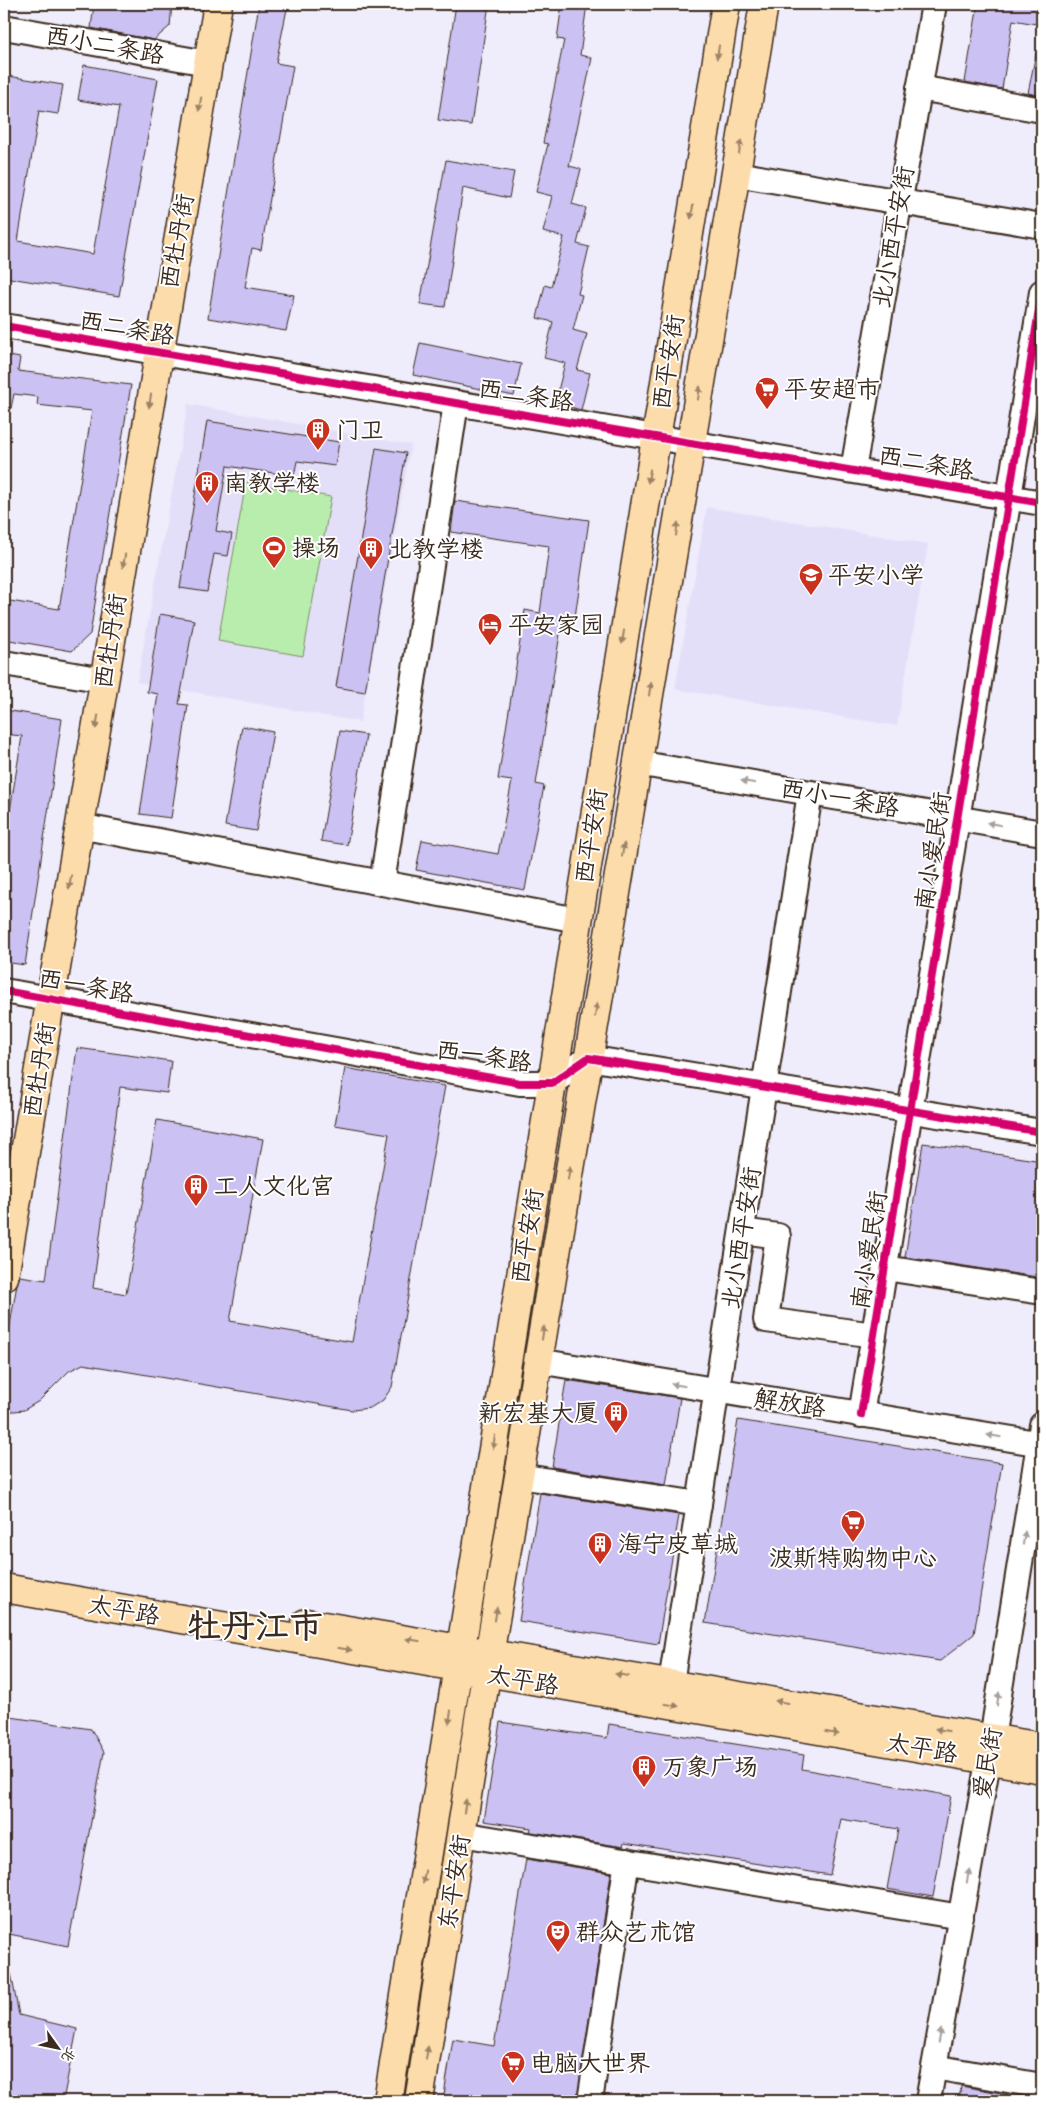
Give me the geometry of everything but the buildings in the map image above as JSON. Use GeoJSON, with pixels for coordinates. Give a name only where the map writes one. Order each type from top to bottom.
{"type":"FeatureCollection","features":[{"type":"Feature","properties":{"kind":"main road","name":"西牡丹街"},"geometry":{"type":"LineString","coordinates":[[4,1278],[218,4]]}},
{"type":"Feature","properties":{"kind":"main road","name":"西平安街"},"geometry":{"type":"LineString","coordinates":[[459,1658],[726,4]]}},
{"type":"Feature","properties":{"kind":"main road","name":"西平安街"},"geometry":{"type":"LineString","coordinates":[[488,1663],[764,4]]}},
{"type":"Feature","properties":{"kind":"main road","name":"太平路"},"geometry":{"type":"LineString","coordinates":[[4,1573],[459,1658],[990,1749],[1042,1747]]}},
{"type":"Feature","properties":{"kind":"main road","name":"太平路"},"geometry":{"type":"LineString","coordinates":[[4,1588],[459,1658]]}},
{"type":"Feature","properties":{"kind":"main road","name":"东平安街"},"geometry":{"type":"LineString","coordinates":[[388,2101],[459,1658]]}},
{"type":"Feature","properties":{"kind":"main road","name":"太平路"},"geometry":{"type":"LineString","coordinates":[[488,1663],[671,1683],[990,1749],[1042,1769]]}},
{"type":"Feature","properties":{"kind":"main road","name":"东平安街"},"geometry":{"type":"LineString","coordinates":[[419,2101],[488,1663]]}},
{"type":"Feature","properties":{"kind":"street","name":"北小西平安街"},"geometry":{"type":"LineString","coordinates":[[853,470],[934,4]]}},
{"type":"Feature","properties":{"kind":"street","name":"西小二条路"},"geometry":{"type":"LineString","coordinates":[[4,27],[207,63]]}},
{"type":"Feature","properties":{"kind":"street"},"geometry":{"type":"LineString","coordinates":[[919,88],[1042,110]]}},
{"type":"Feature","properties":{"kind":"street"},"geometry":{"type":"LineString","coordinates":[[736,174],[1042,226]]}},
{"type":"Feature","properties":{"kind":"street","name":"南小爱民街"},"geometry":{"type":"LineString","coordinates":[[862,1415],[1042,292]]}},
{"type":"Feature","properties":{"kind":"street","name":"西二条路"},"geometry":{"type":"LineString","coordinates":[[4,326],[1042,503]]}},
{"type":"Feature","properties":{"kind":"street"},"geometry":{"type":"LineString","coordinates":[[382,883],[456,402]]}},
{"type":"Feature","properties":{"kind":"street"},"geometry":{"type":"LineString","coordinates":[[4,662],[104,680]]}},
{"type":"Feature","properties":{"kind":"street","name":"西小一条路"},"geometry":{"type":"LineString","coordinates":[[638,763],[1042,833]]}},
{"type":"Feature","properties":{"kind":"street","name":"北小西平安街"},"geometry":{"type":"LineString","coordinates":[[671,1683],[810,793]]}},
{"type":"Feature","properties":{"kind":"street"},"geometry":{"type":"LineString","coordinates":[[80,826],[578,920]]}},
{"type":"Feature","properties":{"kind":"street","name":"西一条路"},"geometry":{"type":"LineString","coordinates":[[4,991],[520,1083],[552,1083],[588,1058]]}},
{"type":"Feature","properties":{"kind":"street"},"geometry":{"type":"LineString","coordinates":[[588,1058],[764,1085],[1042,1132]]}},
{"type":"Feature","properties":{"kind":"street"},"geometry":{"type":"LineString","coordinates":[[742,1231],[778,1236],[766,1320],[874,1335]]}},
{"type":"Feature","properties":{"kind":"street"},"geometry":{"type":"LineString","coordinates":[[885,1268],[1042,1292]]}},
{"type":"Feature","properties":{"kind":"street","name":"解放路"},"geometry":{"type":"LineString","coordinates":[[538,1361],[862,1415],[1041,1437]]}},
{"type":"Feature","properties":{"kind":"street","name":"爱民街"},"geometry":{"type":"LineString","coordinates":[[928,2101],[990,1749],[1041,1437]]}},
{"type":"Feature","properties":{"kind":"street"},"geometry":{"type":"LineString","coordinates":[[519,1476],[699,1504]]}},
{"type":"Feature","properties":{"kind":"street"},"geometry":{"type":"LineString","coordinates":[[461,1834],[961,1917]]}},
{"type":"Feature","properties":{"kind":"street"},"geometry":{"type":"LineString","coordinates":[[590,2101],[627,1862]]}},
{"type":"Feature","properties":{"kind":"street"},"geometry":{"type":"LineString","coordinates":[[934,2067],[1042,2086]]}},
{"type":"Feature","properties":{"kind":"shaded area"},"geometry":{"type":"Polygon","coordinates":[[[188,404],[411,445],[360,722],[137,682],[188,404]]]}},
{"type":"Feature","properties":{"kind":"shaded area"},"geometry":{"type":"Polygon","coordinates":[[[707,507],[928,544],[897,726],[675,689],[707,507]]]}},
{"type":"Feature","properties":{"kind":"green space","name":"操场"},"geometry":{"type":"Polygon","coordinates":[[[246,482],[331,497],[303,656],[218,641],[246,482]]]}},
{"type":"Feature","properties":{"kind":"cycle path"},"geometry":{"type":"LineString","coordinates":[[861,1415],[1042,292]]}},
{"type":"Feature","properties":{"kind":"cycle path"},"geometry":{"type":"LineString","coordinates":[[4,326],[1042,503]]}},
{"type":"Feature","properties":{"kind":"cycle path"},"geometry":{"type":"LineString","coordinates":[[4,991],[520,1083],[552,1083],[588,1058],[1042,1132]]}},
{"type":"Feature","properties":{"kind":"place","name":"平安超市"},"geometry":{"type":"Point","coordinates":[767,410]}},
{"type":"Feature","properties":{"kind":"place","name":"门卫"},"geometry":{"type":"Point","coordinates":[318,451]}},
{"type":"Feature","properties":{"kind":"place","name":"南教学楼"},"geometry":{"type":"Point","coordinates":[207,504]}},
{"type":"Feature","properties":{"kind":"place","name":"操场"},"geometry":{"type":"Point","coordinates":[274,569]}},
{"type":"Feature","properties":{"kind":"place","name":"北教学楼"},"geometry":{"type":"Point","coordinates":[371,570]}},
{"type":"Feature","properties":{"kind":"place","name":"平安小学"},"geometry":{"type":"Point","coordinates":[811,596]}},
{"type":"Feature","properties":{"kind":"place","name":"平安家园"},"geometry":{"type":"Point","coordinates":[490,646]}},
{"type":"Feature","properties":{"kind":"place","name":"工人文化宫"},"geometry":{"type":"Point","coordinates":[196,1207]}},
{"type":"Feature","properties":{"kind":"place","name":"新宏基大厦"},"geometry":{"type":"Point","coordinates":[616,1434]}},
{"type":"Feature","properties":{"kind":"place","name":"波斯特购物中心"},"geometry":{"type":"Point","coordinates":[853,1543]}},
{"type":"Feature","properties":{"kind":"place","name":"海宁皮草城"},"geometry":{"type":"Point","coordinates":[600,1565]}},
{"type":"Feature","properties":{"kind":"place","name":"万象广场"},"geometry":{"type":"Point","coordinates":[644,1788]}},
{"type":"Feature","properties":{"kind":"place","name":"群众艺术馆"},"geometry":{"type":"Point","coordinates":[558,1953]}},
{"type":"Feature","properties":{"kind":"place","name":"电脑大世界"},"geometry":{"type":"Point","coordinates":[513,2084]}},
{"type":"Feature","properties":{"kind":"district","name":"牡丹江市"},"geometry":{"type":"Point","coordinates":[255,1625]}}]}
